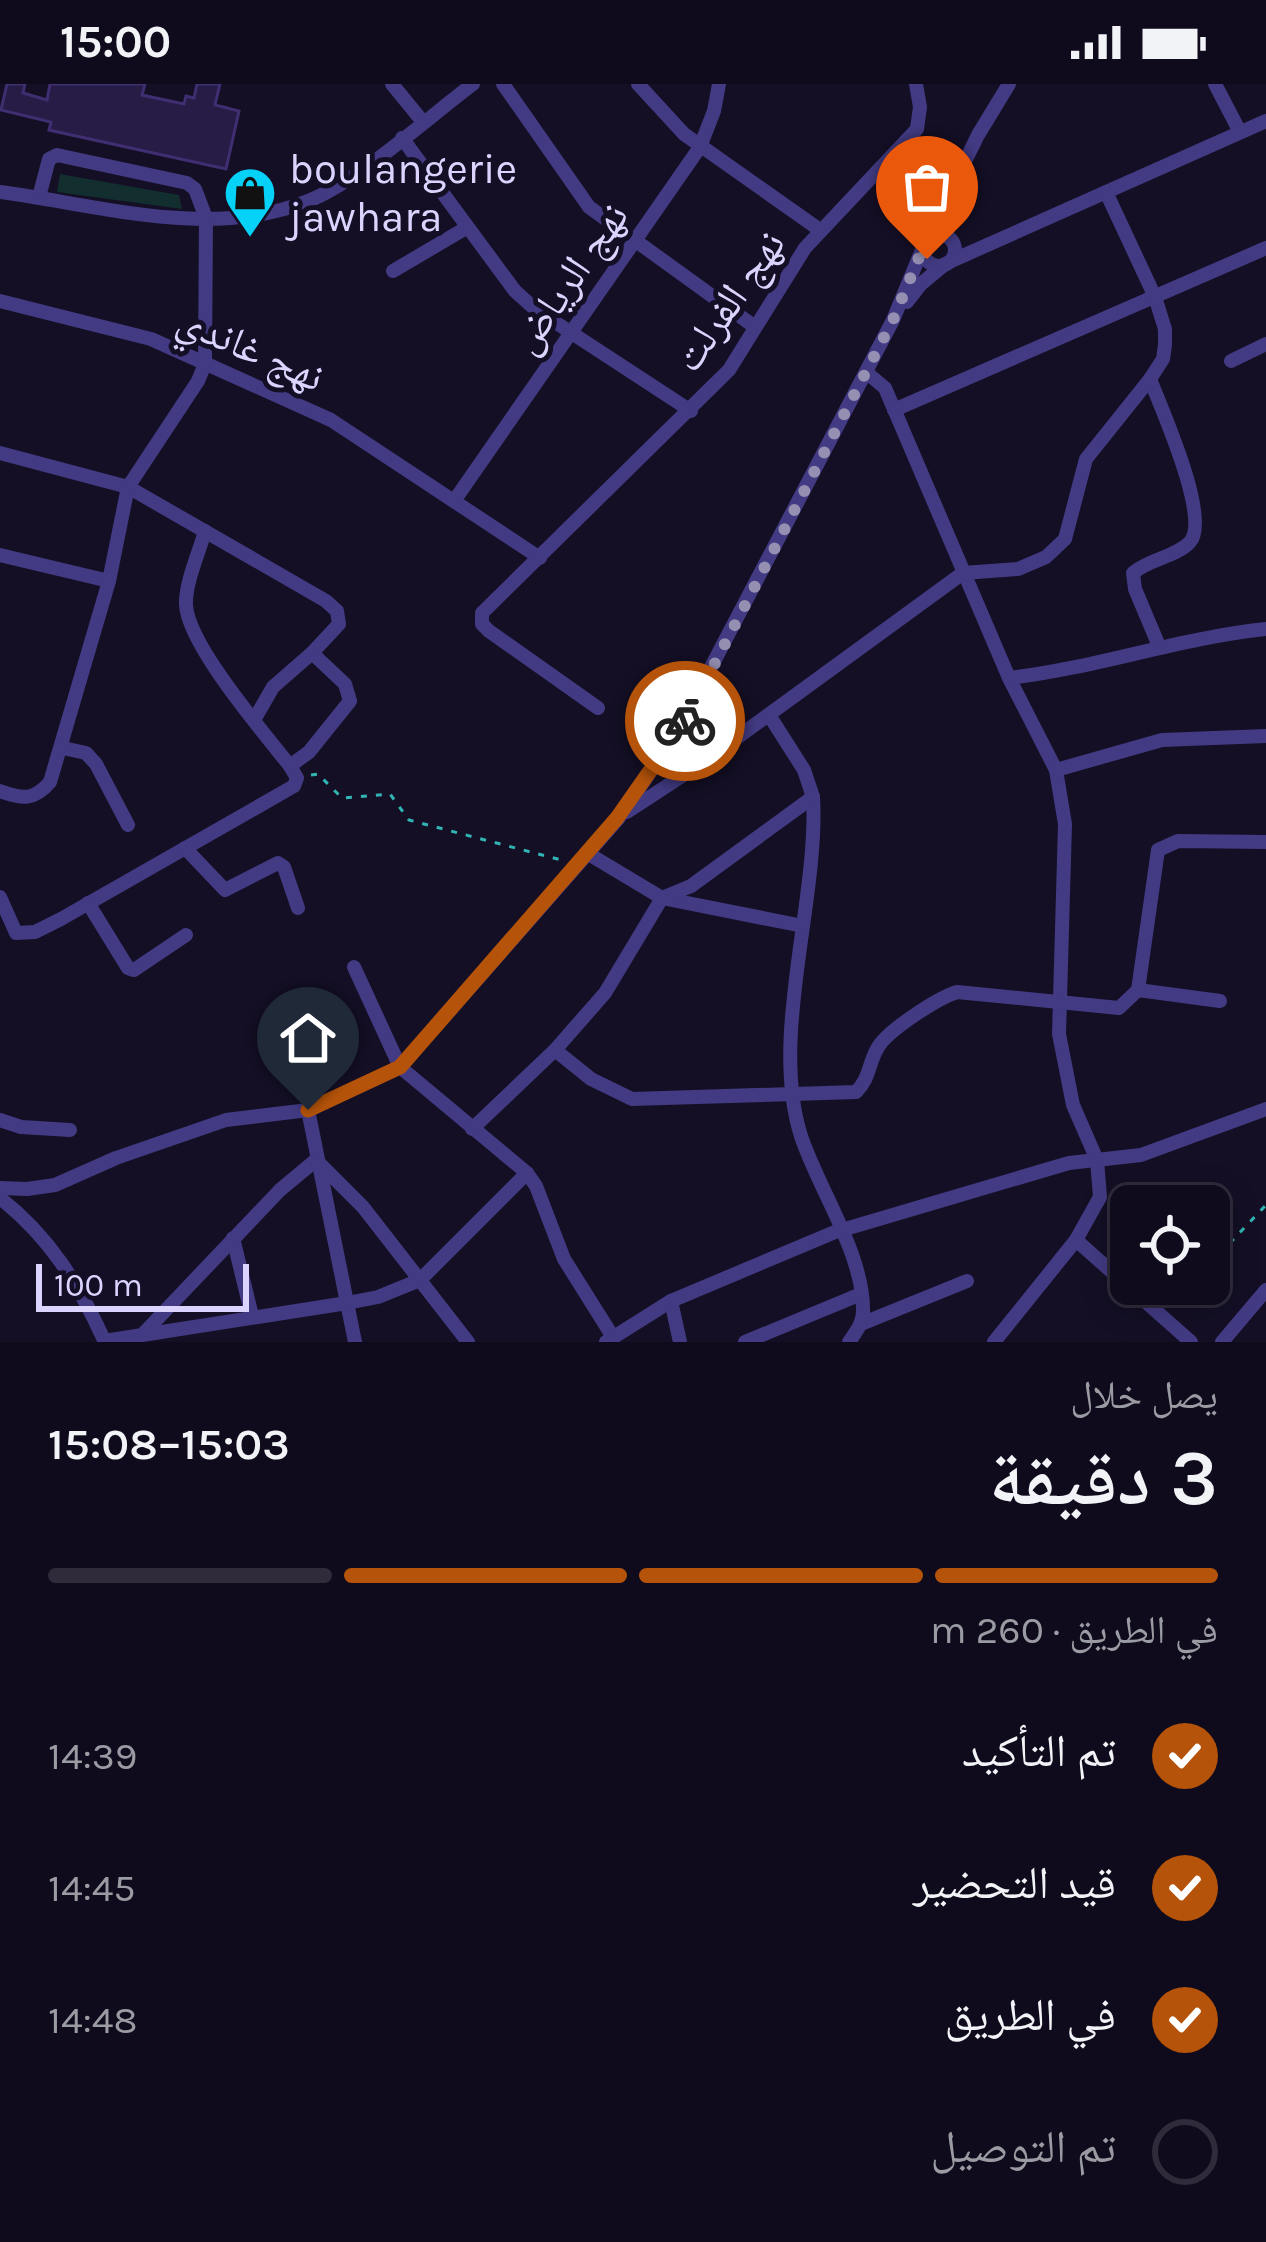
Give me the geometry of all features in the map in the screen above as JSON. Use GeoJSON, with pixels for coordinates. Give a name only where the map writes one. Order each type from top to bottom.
{"type":"FeatureCollection","features":[{"type":"Feature","properties":{"kind":"street"},"geometry":{"type":"LineString","coordinates":[[392,84],[423,122]]}},
{"type":"Feature","properties":{"kind":"street"},"geometry":{"type":"LineString","coordinates":[[0,192],[158,216],[267,214],[310,201],[473,84]]}},
{"type":"Feature","properties":{"kind":"street"},"geometry":{"type":"LineString","coordinates":[[503,84],[582,199],[635,243],[755,327]]}},
{"type":"Feature","properties":{"kind":"street"},"geometry":{"type":"LineString","coordinates":[[638,84],[700,146],[820,230]]}},
{"type":"Feature","properties":{"kind":"street","name":"نهج الرياض"},"geometry":{"type":"LineString","coordinates":[[454,501],[700,146],[719,84]]}},
{"type":"Feature","properties":{"kind":"street","name":"نهج الفرلت"},"geometry":{"type":"LineString","coordinates":[[598,708],[482,624],[482,614],[729,370],[820,230],[917,129],[916,84]]}},
{"type":"Feature","properties":{"kind":"street"},"geometry":{"type":"LineString","coordinates":[[0,1188],[55,1185],[226,1120],[308,1110],[400,1067],[617,818],[664,754],[706,683],[893,320],[946,196],[1009,84]]}},
{"type":"Feature","properties":{"kind":"street"},"geometry":{"type":"LineString","coordinates":[[1215,84],[1240,132]]}},
{"type":"Feature","properties":{"kind":"street"},"geometry":{"type":"LineString","coordinates":[[893,320],[921,284],[947,263],[1266,121]]}},
{"type":"Feature","properties":{"kind":"street"},"geometry":{"type":"LineString","coordinates":[[402,138],[515,292],[691,411]]}},
{"type":"Feature","properties":{"kind":"street"},"geometry":{"type":"LineString","coordinates":[[0,791],[20,799],[38,794],[50,782],[109,580],[128,487],[205,364],[206,218],[195,190],[187,183],[57,155],[49,160],[39,197]]}},
{"type":"Feature","properties":{"kind":"street"},"geometry":{"type":"LineString","coordinates":[[617,818],[770,715],[963,573],[1018,569],[1056,549],[1070,529],[1086,459],[1150,379],[1165,345],[1166,329],[1155,297],[1106,192]]}},
{"type":"Feature","properties":{"kind":"street"},"geometry":{"type":"LineString","coordinates":[[946,196],[944,216],[955,250],[947,263]]}},
{"type":"Feature","properties":{"kind":"street"},"geometry":{"type":"LineString","coordinates":[[393,271],[466,228]]}},
{"type":"Feature","properties":{"kind":"street"},"geometry":{"type":"LineString","coordinates":[[925,243],[939,234],[951,240],[1002,238]]}},
{"type":"Feature","properties":{"kind":"street"},"geometry":{"type":"LineString","coordinates":[[925,243],[924,255],[930,263],[947,263]]}},
{"type":"Feature","properties":{"kind":"street"},"geometry":{"type":"LineString","coordinates":[[894,410],[1266,248]]}},
{"type":"Feature","properties":{"kind":"street","name":"نهج غاندي"},"geometry":{"type":"LineString","coordinates":[[0,301],[114,326],[331,420],[540,558]]}},
{"type":"Feature","properties":{"kind":"street"},"geometry":{"type":"LineString","coordinates":[[1231,362],[1266,344]]}},
{"type":"Feature","properties":{"kind":"street"},"geometry":{"type":"LineString","coordinates":[[866,372],[885,388],[1009,678],[1056,770],[1065,824],[1059,1034],[1073,1105],[1097,1160],[1100,1197],[1076,1240],[994,1342]]}},
{"type":"Feature","properties":{"kind":"street"},"geometry":{"type":"LineString","coordinates":[[1150,379],[1187,479],[1196,524],[1186,546],[1133,574],[1159,646]]}},
{"type":"Feature","properties":{"kind":"street"},"geometry":{"type":"LineString","coordinates":[[0,453],[128,487],[337,611],[339,624],[274,687],[254,720]]}},
{"type":"Feature","properties":{"kind":"street"},"geometry":{"type":"LineString","coordinates":[[205,531],[186,604],[204,647],[294,772]]}},
{"type":"Feature","properties":{"kind":"street"},"geometry":{"type":"LineString","coordinates":[[0,555],[109,580]]}},
{"type":"Feature","properties":{"kind":"street"},"geometry":{"type":"LineString","coordinates":[[1009,678],[1061,672],[1159,646],[1266,629]]}},
{"type":"Feature","properties":{"kind":"street"},"geometry":{"type":"LineString","coordinates":[[0,897],[13,930],[35,932],[294,786],[294,772],[350,701],[345,684],[312,652]]}},
{"type":"Feature","properties":{"kind":"street"},"geometry":{"type":"LineString","coordinates":[[770,715],[804,770],[813,797],[791,1091],[802,1137],[842,1230],[861,1294],[861,1324],[849,1342]]}},
{"type":"Feature","properties":{"kind":"street"},"geometry":{"type":"LineString","coordinates":[[1056,770],[1162,740],[1266,736]]}},
{"type":"Feature","properties":{"kind":"street"},"geometry":{"type":"LineString","coordinates":[[63,748],[86,753],[128,825]]}},
{"type":"Feature","properties":{"kind":"street"},"geometry":{"type":"LineString","coordinates":[[472,1129],[555,1050],[605,993],[662,898],[692,886],[813,797]]}},
{"type":"Feature","properties":{"kind":"street"},"geometry":{"type":"LineString","coordinates":[[555,1050],[591,1079],[632,1100],[856,1092],[868,1081],[883,1039],[944,996],[957,992],[1119,1008],[1138,990],[1158,850],[1178,841],[1266,842]]}},
{"type":"Feature","properties":{"kind":"street"},"geometry":{"type":"LineString","coordinates":[[185,848],[225,890],[278,863],[284,867],[298,908]]}},
{"type":"Feature","properties":{"kind":"street"},"geometry":{"type":"LineString","coordinates":[[583,858],[662,898],[802,926]]}},
{"type":"Feature","properties":{"kind":"street"},"geometry":{"type":"LineString","coordinates":[[88,903],[128,968],[134,970],[186,935]]}},
{"type":"Feature","properties":{"kind":"street"},"geometry":{"type":"LineString","coordinates":[[354,967],[400,1067],[527,1173],[536,1186],[564,1259],[609,1340],[671,1301],[842,1230],[1069,1163],[1141,1156],[1266,1109]]}},
{"type":"Feature","properties":{"kind":"street"},"geometry":{"type":"LineString","coordinates":[[1138,990],[1220,1001]]}},
{"type":"Feature","properties":{"kind":"street"},"geometry":{"type":"LineString","coordinates":[[308,1110],[355,1342]]}},
{"type":"Feature","properties":{"kind":"street"},"geometry":{"type":"LineString","coordinates":[[0,1120],[21,1127],[70,1130]]}},
{"type":"Feature","properties":{"kind":"street"},"geometry":{"type":"LineString","coordinates":[[143,1334],[233,1238],[316,1160]]}},
{"type":"Feature","properties":{"kind":"street"},"geometry":{"type":"LineString","coordinates":[[316,1160],[363,1207],[467,1342]]}},
{"type":"Feature","properties":{"kind":"street"},"geometry":{"type":"LineString","coordinates":[[0,1198],[42,1234],[68,1270],[105,1341],[378,1297],[419,1280],[527,1173]]}},
{"type":"Feature","properties":{"kind":"street"},"geometry":{"type":"LineString","coordinates":[[233,1238],[252,1316]]}},
{"type":"Feature","properties":{"kind":"street"},"geometry":{"type":"LineString","coordinates":[[1076,1240],[1191,1342]]}},
{"type":"Feature","properties":{"kind":"street"},"geometry":{"type":"LineString","coordinates":[[861,1324],[967,1281]]}},
{"type":"Feature","properties":{"kind":"street"},"geometry":{"type":"LineString","coordinates":[[1222,1342],[1266,1290]]}},
{"type":"Feature","properties":{"kind":"street"},"geometry":{"type":"LineString","coordinates":[[745,1342],[861,1294]]}},
{"type":"Feature","properties":{"kind":"street"},"geometry":{"type":"LineString","coordinates":[[671,1301],[680,1342]]}},
{"type":"Feature","properties":{"kind":"path"},"geometry":{"type":"LineString","coordinates":[[294,772],[319,774],[346,799],[390,794],[409,820],[583,858]]}},
{"type":"Feature","properties":{"kind":"path"},"geometry":{"type":"LineString","coordinates":[[1230,1243],[1266,1205]]}},
{"type":"Feature","properties":{"kind":"path"},"geometry":{"type":"LineString","coordinates":[[1161,1316],[1171,1305]]}},
{"type":"Feature","properties":{"kind":"green space"},"geometry":{"type":"Polygon","coordinates":[[[60,174],[179,195],[182,209],[57,192],[60,174]]]}},
{"type":"Feature","properties":{"kind":"building"},"geometry":{"type":"Polygon","coordinates":[[[7,84],[25,84],[23,93],[47,100],[50,84],[145,84],[142,95],[184,104],[186,96],[194,98],[197,84],[220,84],[215,105],[239,111],[226,169],[49,130],[51,122],[1,110],[7,84]]]}},
{"type":"Feature","properties":{"kind":"way so far"},"geometry":{"type":"LineString","coordinates":[[685,721],[893,320],[924,245],[927,259]]}},
{"type":"Feature","properties":{"kind":"place","name":"boulangerie jawhara"},"geometry":{"type":"Point","coordinates":[250,239]}},
{"type":"Feature","properties":{"kind":"route"},"geometry":{"type":"LineString","coordinates":[[308,1110],[400,1067],[617,818],[685,721]]}}]}
